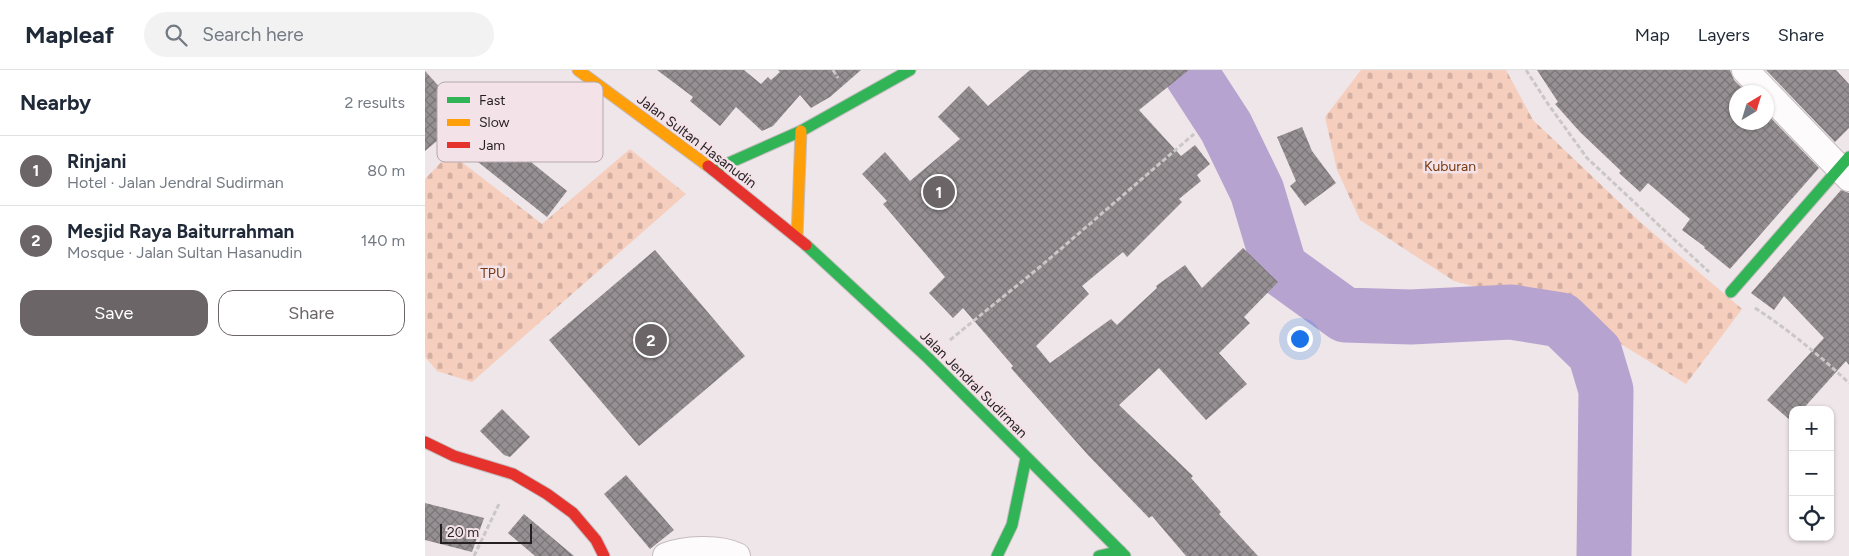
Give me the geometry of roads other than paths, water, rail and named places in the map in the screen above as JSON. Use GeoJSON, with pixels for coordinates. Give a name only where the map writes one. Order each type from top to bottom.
{"type":"FeatureCollection","features":[{"type":"Feature","properties":{"kind":"main road","name":"Jalan Sultan Hasanudin"},"geometry":{"type":"LineString","coordinates":[[578,70],[594,82]]}},
{"type":"Feature","properties":{"kind":"main road"},"geometry":{"type":"LineString","coordinates":[[713,170],[801,132],[910,70]]}},
{"type":"Feature","properties":{"kind":"main road","name":"Jalan Sultan Hasanudin"},"geometry":{"type":"LineString","coordinates":[[603,89],[713,170],[797,237]]}},
{"type":"Feature","properties":{"kind":"main road"},"geometry":{"type":"LineString","coordinates":[[797,237],[801,132]]}},
{"type":"Feature","properties":{"kind":"main road"},"geometry":{"type":"LineString","coordinates":[[1731,292],[1845,168]]}},
{"type":"Feature","properties":{"kind":"main road","name":"Jalan Jendral Sudirman"},"geometry":{"type":"LineString","coordinates":[[797,237],[928,358],[1123,553]]}},
{"type":"Feature","properties":{"kind":"main road"},"geometry":{"type":"LineString","coordinates":[[425,442],[454,456],[513,474],[547,494],[573,513],[596,540],[604,556]]}},
{"type":"Feature","properties":{"kind":"main road"},"geometry":{"type":"LineString","coordinates":[[997,556],[1012,525],[1026,458]]}},
{"type":"Feature","properties":{"kind":"main road"},"geometry":{"type":"LineString","coordinates":[[1099,556],[1123,553]]}},
{"type":"Feature","properties":{"kind":"street"},"geometry":{"type":"LineString","coordinates":[[1745,70],[1845,168]]}},
{"type":"Feature","properties":{"kind":"street"},"geometry":{"type":"LineString","coordinates":[[666,556],[675,552],[707,550],[737,556]]}},
{"type":"Feature","properties":{"kind":"waterway"},"geometry":{"type":"LineString","coordinates":[[1189,70],[1226,127],[1257,191],[1280,268],[1345,315],[1411,317],[1511,312],[1561,320],[1595,353],[1606,390],[1604,556]]}},
{"type":"Feature","properties":{"kind":"place","name":"Rinjani"},"geometry":{"type":"Point","coordinates":[939,192]}},
{"type":"Feature","properties":{"kind":"place","name":"Mesjid Raya Baiturrahman"},"geometry":{"type":"Point","coordinates":[651,340]}},
{"type":"Feature","properties":{"kind":"park label","name":"Kuburan"},"geometry":{"type":"Point","coordinates":[1450,166]}},
{"type":"Feature","properties":{"kind":"park label","name":"TPU"},"geometry":{"type":"Point","coordinates":[493,273]}}]}
